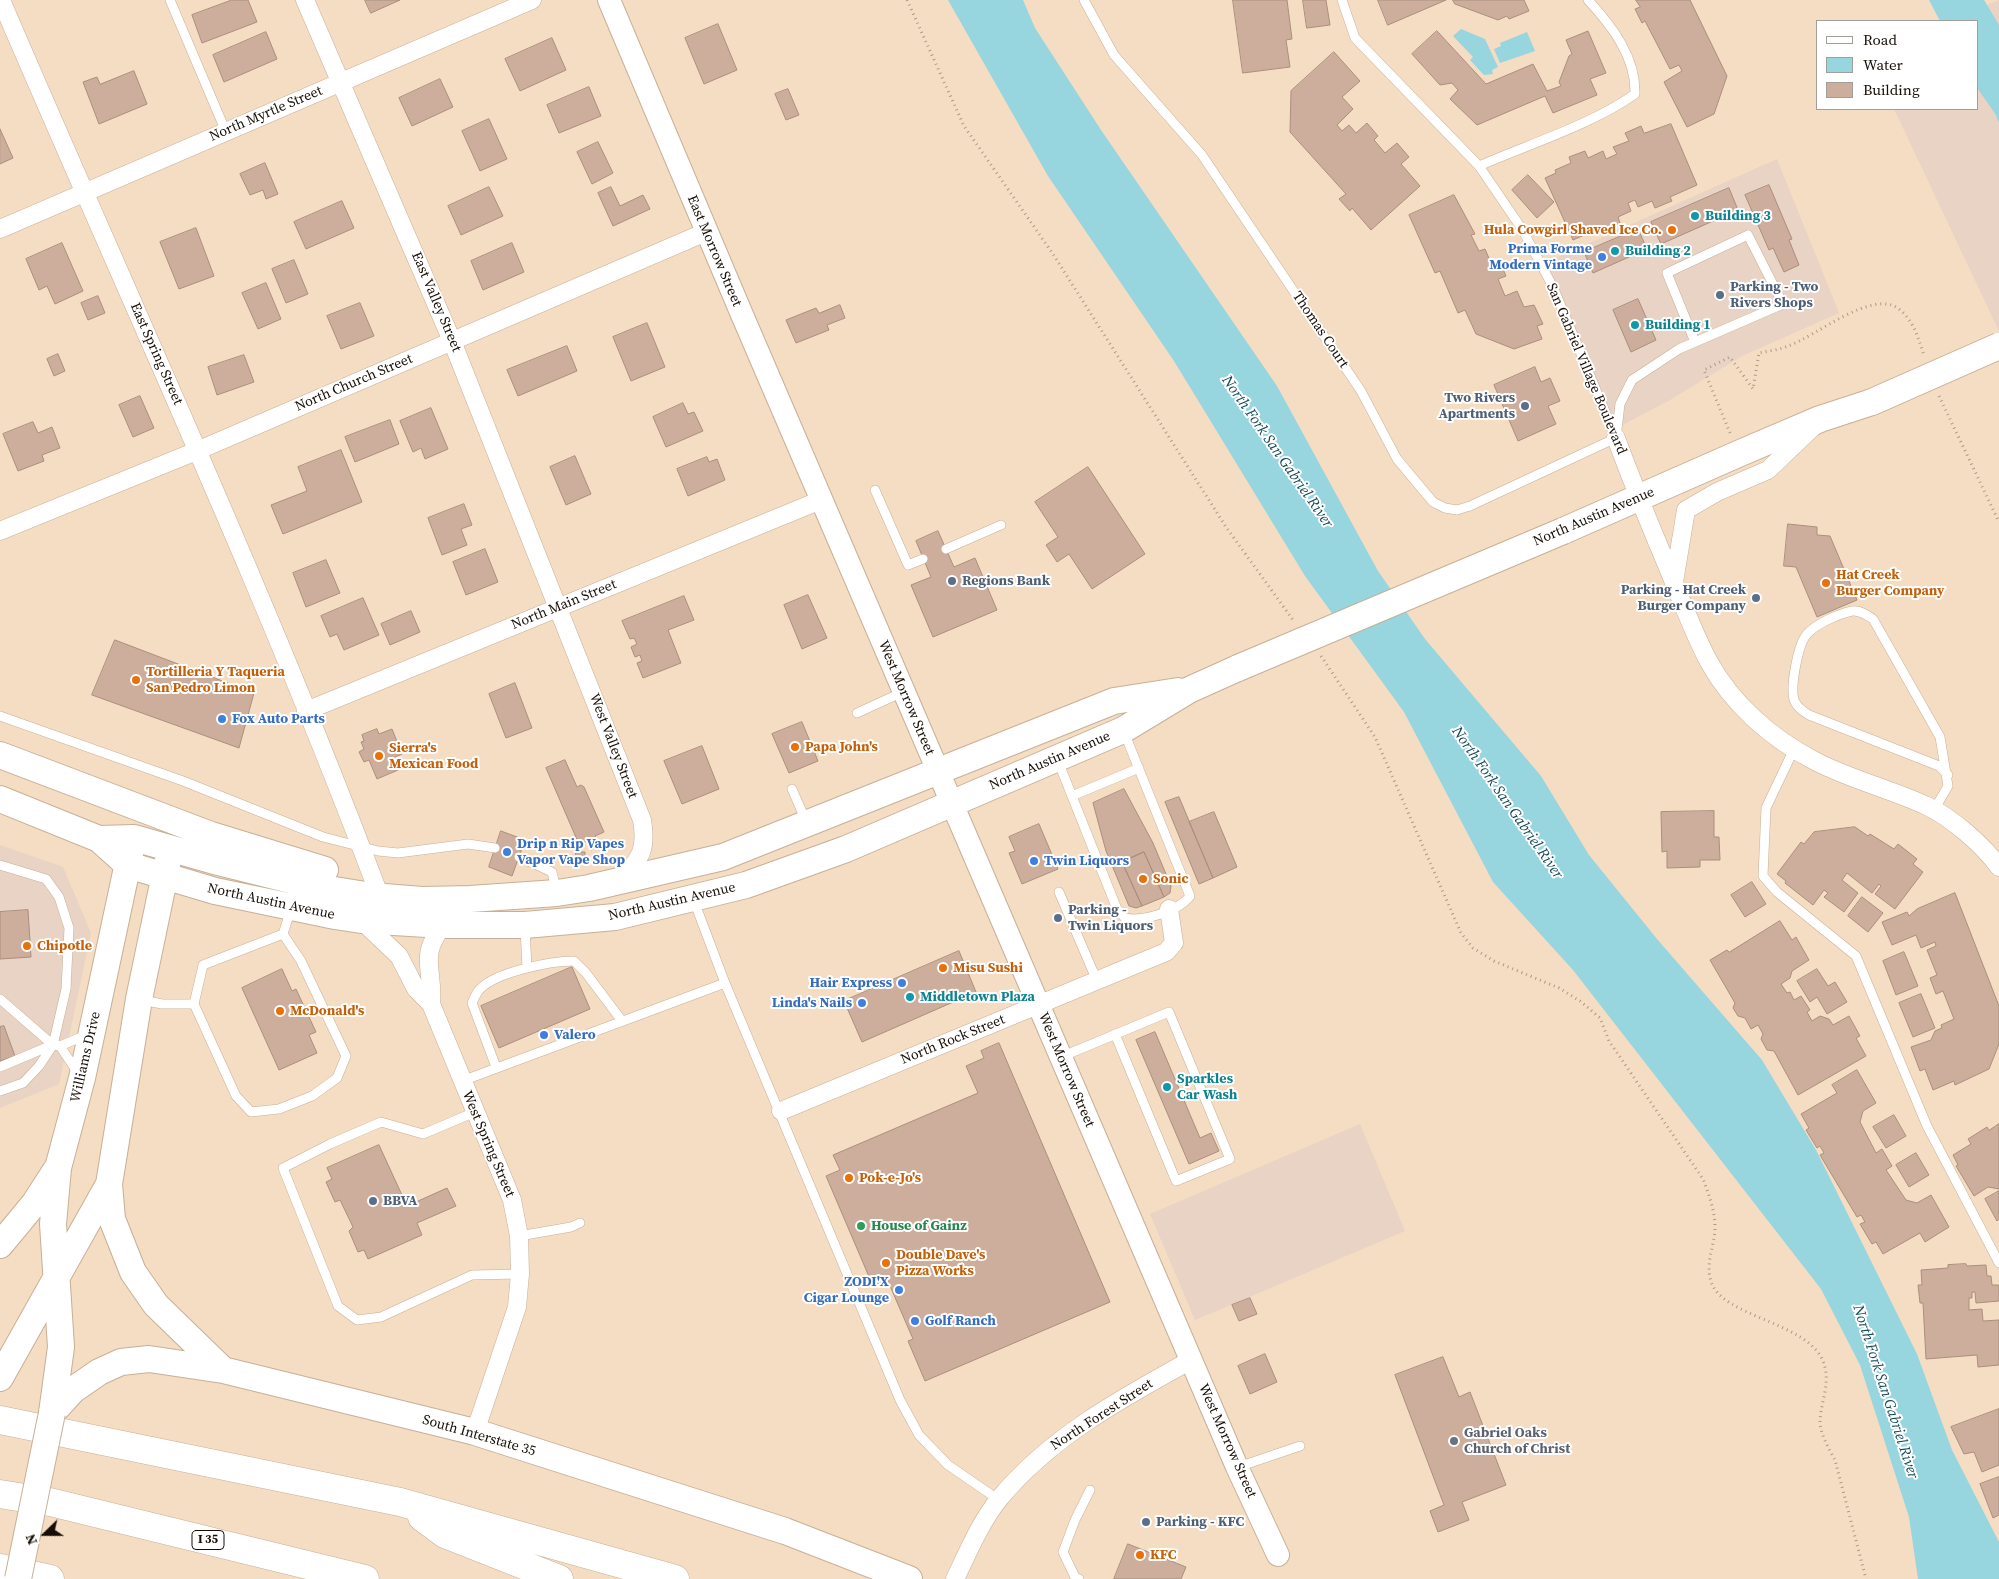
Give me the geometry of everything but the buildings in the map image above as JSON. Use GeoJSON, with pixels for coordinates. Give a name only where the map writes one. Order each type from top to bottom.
{"type":"FeatureCollection","features":[{"type":"Feature","properties":{"kind":"highway"},"geometry":{"type":"LineString","coordinates":[[0,1420],[400,1502],[675,1579]]}},
{"type":"Feature","properties":{"kind":"highway","name":"I 35"},"geometry":{"type":"LineString","coordinates":[[0,1494],[50,1502],[364,1579]]}},
{"type":"Feature","properties":{"kind":"highway"},"geometry":{"type":"LineString","coordinates":[[400,1502],[445,1534],[559,1579]]}},
{"type":"Feature","properties":{"kind":"highway"},"geometry":{"type":"LineString","coordinates":[[0,1568],[50,1579]]}},
{"type":"Feature","properties":{"kind":"main road","name":"North Austin Avenue"},"geometry":{"type":"LineString","coordinates":[[0,799],[99,840],[128,865],[215,891],[292,907],[361,920],[443,925],[525,925],[615,917],[746,885],[846,849],[1123,730],[1189,690],[1238,668],[1820,420],[1872,402],[1999,346]]}},
{"type":"Feature","properties":{"kind":"main road","name":"North Austin Avenue"},"geometry":{"type":"LineString","coordinates":[[99,840],[134,838],[322,888],[376,897],[422,900],[470,900],[557,893],[723,857],[1114,701],[1189,690]]}},
{"type":"Feature","properties":{"kind":"main road"},"geometry":{"type":"LineString","coordinates":[[0,755],[211,835],[307,866],[350,876],[376,897]]}},
{"type":"Feature","properties":{"kind":"main road","name":"Williams Drive"},"geometry":{"type":"LineString","coordinates":[[18,1579],[52,1413],[61,1347],[53,1224],[58,1168],[93,1032],[134,838]]}},
{"type":"Feature","properties":{"kind":"main road"},"geometry":{"type":"LineString","coordinates":[[170,848],[139,999],[109,1184],[112,1219],[133,1272],[156,1305],[223,1370]]}},
{"type":"Feature","properties":{"kind":"main road"},"geometry":{"type":"LineString","coordinates":[[0,1245],[34,1204],[58,1168]]}},
{"type":"Feature","properties":{"kind":"main road"},"geometry":{"type":"LineString","coordinates":[[0,1378],[58,1278],[109,1184]]}},
{"type":"Feature","properties":{"kind":"main road","name":"South Interstate 35"},"geometry":{"type":"LineString","coordinates":[[52,1413],[73,1390],[99,1372],[121,1362],[149,1359],[223,1370],[475,1432],[785,1531],[910,1579]]}},
{"type":"Feature","properties":{"kind":"street","name":"East Spring Street"},"geometry":{"type":"LineString","coordinates":[[1,0],[84,193],[199,450],[306,710]]}},
{"type":"Feature","properties":{"kind":"street","name":"East Valley Street"},"geometry":{"type":"LineString","coordinates":[[305,0],[342,82],[452,341],[558,607]]}},
{"type":"Feature","properties":{"kind":"street","name":"North Myrtle Street"},"geometry":{"type":"LineString","coordinates":[[0,229],[532,0]]}},
{"type":"Feature","properties":{"kind":"street","name":"East Morrow Street"},"geometry":{"type":"LineString","coordinates":[[609,0],[821,500]]}},
{"type":"Feature","properties":{"kind":"street","name":"North Church Street"},"geometry":{"type":"LineString","coordinates":[[0,530],[199,450],[706,232]]}},
{"type":"Feature","properties":{"kind":"street"},"geometry":{"type":"LineString","coordinates":[[1674,582],[1686,510],[1717,492],[1768,470],[1820,420]]}},
{"type":"Feature","properties":{"kind":"street","name":"San Gabriel Village Boulevard"},"geometry":{"type":"LineString","coordinates":[[1616,438],[1638,498],[1709,662],[1731,694],[1758,723],[1794,749],[1817,762],[1934,810],[1970,837],[1999,867]]}},
{"type":"Feature","properties":{"kind":"street","name":"North Main Street"},"geometry":{"type":"LineString","coordinates":[[306,710],[821,500]]}},
{"type":"Feature","properties":{"kind":"street","name":"West Morrow Street"},"geometry":{"type":"LineString","coordinates":[[821,500],[1191,1360],[1278,1555]]}},
{"type":"Feature","properties":{"kind":"street","name":"West Valley Street"},"geometry":{"type":"LineString","coordinates":[[558,607],[642,820],[645,836],[643,851],[636,864],[619,881]]}},
{"type":"Feature","properties":{"kind":"street"},"geometry":{"type":"LineString","coordinates":[[306,710],[350,815],[376,897]]}},
{"type":"Feature","properties":{"kind":"street","name":"North Rock Street"},"geometry":{"type":"LineString","coordinates":[[781,1111],[1166,952],[1174,943],[1169,909]]}},
{"type":"Feature","properties":{"kind":"street","name":"West Spring Street"},"geometry":{"type":"LineString","coordinates":[[361,920],[399,956],[416,989],[432,1004]]}},
{"type":"Feature","properties":{"kind":"street","name":"West Spring Street"},"geometry":{"type":"LineString","coordinates":[[443,925],[432,940],[427,955],[433,983],[432,1004],[512,1200],[519,1236],[520,1274],[517,1307],[475,1432]]}},
{"type":"Feature","properties":{"kind":"street","name":"North Forest Street"},"geometry":{"type":"LineString","coordinates":[[955,1579],[974,1539],[999,1500],[1042,1454],[1067,1434],[1135,1391],[1191,1360]]}},
{"type":"Feature","properties":{"kind":"lane"},"geometry":{"type":"LineString","coordinates":[[170,0],[226,132]]}},
{"type":"Feature","properties":{"kind":"lane","name":"Thomas Court"},"geometry":{"type":"LineString","coordinates":[[1084,0],[1114,55],[1202,155],[1361,391],[1397,459],[1433,502],[1445,508],[1458,510],[1470,506],[1616,438]]}},
{"type":"Feature","properties":{"kind":"lane","name":"San Gabriel Village Boulevard"},"geometry":{"type":"LineString","coordinates":[[1342,0],[1355,38],[1479,166],[1522,229],[1553,287],[1616,438]]}},
{"type":"Feature","properties":{"kind":"lane"},"geometry":{"type":"LineString","coordinates":[[1479,166],[1589,120],[1617,107],[1635,94],[1636,80],[1627,55],[1608,22],[1588,0]]}},
{"type":"Feature","properties":{"kind":"lane"},"geometry":{"type":"LineString","coordinates":[[1616,438],[1620,404],[1632,380],[1679,349],[1783,304],[1748,235],[1667,273],[1695,342]]}},
{"type":"Feature","properties":{"kind":"lane"},"geometry":{"type":"LineString","coordinates":[[875,490],[908,565],[923,559]]}},
{"type":"Feature","properties":{"kind":"lane"},"geometry":{"type":"LineString","coordinates":[[946,549],[1001,525]]}},
{"type":"Feature","properties":{"kind":"lane"},"geometry":{"type":"LineString","coordinates":[[1934,810],[1948,786],[1948,775],[1940,737],[1873,619],[1862,612],[1852,611],[1815,627],[1806,635],[1802,643],[1794,680],[1795,701],[1802,710],[1809,715],[1940,766],[1948,775]]}},
{"type":"Feature","properties":{"kind":"lane"},"geometry":{"type":"LineString","coordinates":[[857,713],[904,692]]}},
{"type":"Feature","properties":{"kind":"lane"},"geometry":{"type":"LineString","coordinates":[[0,716],[183,781],[323,837],[398,853],[468,844],[495,848]]}},
{"type":"Feature","properties":{"kind":"lane"},"geometry":{"type":"LineString","coordinates":[[1057,758],[1117,909],[1125,918],[1132,920],[1144,919],[1184,903],[1190,896],[1123,730]]}},
{"type":"Feature","properties":{"kind":"lane"},"geometry":{"type":"LineString","coordinates":[[1794,749],[1766,808],[1763,876],[1777,892],[1856,956],[1927,1126],[1999,1263]]}},
{"type":"Feature","properties":{"kind":"lane"},"geometry":{"type":"LineString","coordinates":[[1072,796],[1139,768]]}},
{"type":"Feature","properties":{"kind":"lane"},"geometry":{"type":"LineString","coordinates":[[792,789],[807,825]]}},
{"type":"Feature","properties":{"kind":"lane"},"geometry":{"type":"LineString","coordinates":[[519,857],[552,872],[557,893]]}},
{"type":"Feature","properties":{"kind":"lane"},"geometry":{"type":"LineString","coordinates":[[0,865],[46,879],[59,897],[68,928],[66,989],[56,1046],[23,1083],[0,1092]]}},
{"type":"Feature","properties":{"kind":"lane"},"geometry":{"type":"LineString","coordinates":[[1059,892],[1097,981]]}},
{"type":"Feature","properties":{"kind":"lane"},"geometry":{"type":"LineString","coordinates":[[693,899],[726,983],[900,1400],[919,1435],[948,1465],[999,1500]]}},
{"type":"Feature","properties":{"kind":"lane"},"geometry":{"type":"LineString","coordinates":[[283,934],[292,907]]}},
{"type":"Feature","properties":{"kind":"lane"},"geometry":{"type":"LineString","coordinates":[[525,925],[527,968]]}},
{"type":"Feature","properties":{"kind":"lane"},"geometry":{"type":"LineString","coordinates":[[283,934],[301,961],[346,1056],[337,1078],[312,1096],[279,1109],[251,1112],[236,1096],[194,1004],[203,965],[283,934]]}},
{"type":"Feature","properties":{"kind":"lane"},"geometry":{"type":"LineString","coordinates":[[496,1067],[472,1003],[480,988],[505,975],[557,961],[574,962],[591,979],[622,1021]]}},
{"type":"Feature","properties":{"kind":"lane"},"geometry":{"type":"LineString","coordinates":[[462,1081],[726,983]]}},
{"type":"Feature","properties":{"kind":"lane"},"geometry":{"type":"LineString","coordinates":[[0,999],[56,1046],[82,1078]]}},
{"type":"Feature","properties":{"kind":"lane"},"geometry":{"type":"LineString","coordinates":[[139,999],[162,1004],[194,1004]]}},
{"type":"Feature","properties":{"kind":"lane"},"geometry":{"type":"LineString","coordinates":[[1061,1057],[1115,1034],[1169,1012],[1230,1159],[1176,1181],[1115,1034]]}},
{"type":"Feature","properties":{"kind":"lane"},"geometry":{"type":"LineString","coordinates":[[0,1067],[93,1032]]}},
{"type":"Feature","properties":{"kind":"lane"},"geometry":{"type":"LineString","coordinates":[[475,1112],[423,1134],[381,1122],[330,1144],[283,1168],[338,1306],[357,1320],[381,1316],[472,1275],[520,1274]]}},
{"type":"Feature","properties":{"kind":"lane"},"geometry":{"type":"LineString","coordinates":[[519,1236],[571,1227],[580,1223]]}},
{"type":"Feature","properties":{"kind":"lane"},"geometry":{"type":"LineString","coordinates":[[1238,1467],[1300,1446]]}},
{"type":"Feature","properties":{"kind":"lane"},"geometry":{"type":"LineString","coordinates":[[1079,1579],[1075,1578],[1063,1552],[1075,1520],[1090,1490]]}},
{"type":"Feature","properties":{"kind":"path"},"geometry":{"type":"LineString","coordinates":[[907,0],[964,126],[1053,254],[1226,527],[1298,626]]}},
{"type":"Feature","properties":{"kind":"path"},"geometry":{"type":"LineString","coordinates":[[1730,433],[1704,370],[1730,358],[1753,388],[1759,353],[1788,346],[1858,310],[1878,303],[1898,308],[1914,325],[1927,364]]}},
{"type":"Feature","properties":{"kind":"path"},"geometry":{"type":"LineString","coordinates":[[1936,389],[1999,522]]}},
{"type":"Feature","properties":{"kind":"path"},"geometry":{"type":"LineString","coordinates":[[1316,650],[1375,738],[1461,933],[1473,948],[1494,961],[1559,988],[1600,1018],[1609,1041],[1703,1179],[1712,1203],[1715,1228],[1708,1262],[1712,1284],[1726,1300],[1804,1340],[1821,1357],[1827,1380],[1820,1422],[1826,1443],[1835,1460],[1866,1579]]}},
{"type":"Feature","properties":{"kind":"shaded area"},"geometry":{"type":"Polygon","coordinates":[[[1999,0],[1999,331],[1894,110],[1979,110],[1979,20],[1950,20],[1999,0]]]}},
{"type":"Feature","properties":{"kind":"shaded area"},"geometry":{"type":"Polygon","coordinates":[[[1777,159],[1839,313],[1742,356],[1670,400],[1609,432],[1547,262],[1777,159]]]}},
{"type":"Feature","properties":{"kind":"shaded area"},"geometry":{"type":"Polygon","coordinates":[[[0,845],[63,867],[91,933],[59,1084],[0,1108],[0,845]]]}},
{"type":"Feature","properties":{"kind":"shaded area"},"geometry":{"type":"Polygon","coordinates":[[[1360,1124],[1405,1231],[1195,1320],[1150,1214],[1360,1124]]]}},
{"type":"Feature","properties":{"kind":"water","name":"North Fork San Gabriel River"},"geometry":{"type":"Polygon","coordinates":[[[948,0],[1023,0],[1035,28],[1101,130],[1277,386],[1378,571],[1425,639],[1541,776],[1589,855],[1657,939],[1762,1060],[1816,1150],[1917,1354],[1952,1450],[1999,1542],[1999,1579],[1918,1579],[1909,1517],[1860,1365],[1821,1289],[1573,970],[1493,882],[1404,712],[1305,576],[1174,361],[1048,176],[948,0]]]}},
{"type":"Feature","properties":{"kind":"water"},"geometry":{"type":"Polygon","coordinates":[[[1929,0],[1984,0],[1999,25],[1999,123],[1996,115],[1979,90],[1979,20],[1939,20],[1929,0]]]}},
{"type":"Feature","properties":{"kind":"water"},"geometry":{"type":"Polygon","coordinates":[[[1461,29],[1485,39],[1498,67],[1492,70],[1493,74],[1484,75],[1470,60],[1473,57],[1453,36],[1461,29]]]}},
{"type":"Feature","properties":{"kind":"water"},"geometry":{"type":"Polygon","coordinates":[[[1527,32],[1535,51],[1500,63],[1494,49],[1501,46],[1500,43],[1527,32]]]}},
{"type":"Feature","properties":{"kind":"place","name":"Building 3"},"geometry":{"type":"Point","coordinates":[1695,216]}},
{"type":"Feature","properties":{"kind":"place","name":"Hula Cowgirl Shaved Ice Co."},"geometry":{"type":"Point","coordinates":[1672,230]}},
{"type":"Feature","properties":{"kind":"place","name":"Building 2"},"geometry":{"type":"Point","coordinates":[1615,251]}},
{"type":"Feature","properties":{"kind":"place","name":"Prima Forme Modern Vintage"},"geometry":{"type":"Point","coordinates":[1602,257]}},
{"type":"Feature","properties":{"kind":"place","name":"Parking - Two Rivers Shops"},"geometry":{"type":"Point","coordinates":[1720,295]}},
{"type":"Feature","properties":{"kind":"place","name":"Building 1"},"geometry":{"type":"Point","coordinates":[1635,325]}},
{"type":"Feature","properties":{"kind":"place","name":"Two Rivers Apartments"},"geometry":{"type":"Point","coordinates":[1525,406]}},
{"type":"Feature","properties":{"kind":"place","name":"Regions Bank"},"geometry":{"type":"Point","coordinates":[952,581]}},
{"type":"Feature","properties":{"kind":"place","name":"Hat Creek Burger Company"},"geometry":{"type":"Point","coordinates":[1826,583]}},
{"type":"Feature","properties":{"kind":"place","name":"Parking - Hat Creek Burger Company"},"geometry":{"type":"Point","coordinates":[1756,598]}},
{"type":"Feature","properties":{"kind":"place","name":"Tortilleria Y Taqueria San Pedro Limon"},"geometry":{"type":"Point","coordinates":[136,680]}},
{"type":"Feature","properties":{"kind":"place","name":"Fox Auto Parts"},"geometry":{"type":"Point","coordinates":[222,719]}},
{"type":"Feature","properties":{"kind":"place","name":"Papa John's"},"geometry":{"type":"Point","coordinates":[795,747]}},
{"type":"Feature","properties":{"kind":"place","name":"Sierra's Mexican Food"},"geometry":{"type":"Point","coordinates":[379,756]}},
{"type":"Feature","properties":{"kind":"place","name":"Drip n Rip Vapes Vapor Vape Shop"},"geometry":{"type":"Point","coordinates":[507,852]}},
{"type":"Feature","properties":{"kind":"place","name":"Twin Liquors"},"geometry":{"type":"Point","coordinates":[1034,861]}},
{"type":"Feature","properties":{"kind":"place","name":"Sonic"},"geometry":{"type":"Point","coordinates":[1143,879]}},
{"type":"Feature","properties":{"kind":"place","name":"Parking - Twin Liquors"},"geometry":{"type":"Point","coordinates":[1058,918]}},
{"type":"Feature","properties":{"kind":"place","name":"Chipotle"},"geometry":{"type":"Point","coordinates":[27,946]}},
{"type":"Feature","properties":{"kind":"place","name":"Misu Sushi"},"geometry":{"type":"Point","coordinates":[943,968]}},
{"type":"Feature","properties":{"kind":"place","name":"Hair Express"},"geometry":{"type":"Point","coordinates":[902,983]}},
{"type":"Feature","properties":{"kind":"place","name":"Middletown Plaza"},"geometry":{"type":"Point","coordinates":[910,997]}},
{"type":"Feature","properties":{"kind":"place","name":"Linda's Nails"},"geometry":{"type":"Point","coordinates":[862,1003]}},
{"type":"Feature","properties":{"kind":"place","name":"McDonald's"},"geometry":{"type":"Point","coordinates":[280,1011]}},
{"type":"Feature","properties":{"kind":"place","name":"Valero"},"geometry":{"type":"Point","coordinates":[544,1035]}},
{"type":"Feature","properties":{"kind":"place","name":"Sparkles Car Wash"},"geometry":{"type":"Point","coordinates":[1167,1087]}},
{"type":"Feature","properties":{"kind":"place","name":"Pok-e-Jo's"},"geometry":{"type":"Point","coordinates":[849,1178]}},
{"type":"Feature","properties":{"kind":"place","name":"BBVA"},"geometry":{"type":"Point","coordinates":[373,1201]}},
{"type":"Feature","properties":{"kind":"place","name":"House of Gainz"},"geometry":{"type":"Point","coordinates":[861,1226]}},
{"type":"Feature","properties":{"kind":"place","name":"Double Dave's Pizza Works"},"geometry":{"type":"Point","coordinates":[886,1263]}},
{"type":"Feature","properties":{"kind":"place","name":"ZODI'X Cigar Lounge"},"geometry":{"type":"Point","coordinates":[899,1290]}},
{"type":"Feature","properties":{"kind":"place","name":"Golf Ranch"},"geometry":{"type":"Point","coordinates":[915,1321]}},
{"type":"Feature","properties":{"kind":"place","name":"Gabriel Oaks Church of Christ"},"geometry":{"type":"Point","coordinates":[1454,1441]}},
{"type":"Feature","properties":{"kind":"place","name":"Parking - KFC"},"geometry":{"type":"Point","coordinates":[1146,1522]}},
{"type":"Feature","properties":{"kind":"place","name":"KFC"},"geometry":{"type":"Point","coordinates":[1140,1555]}}]}
